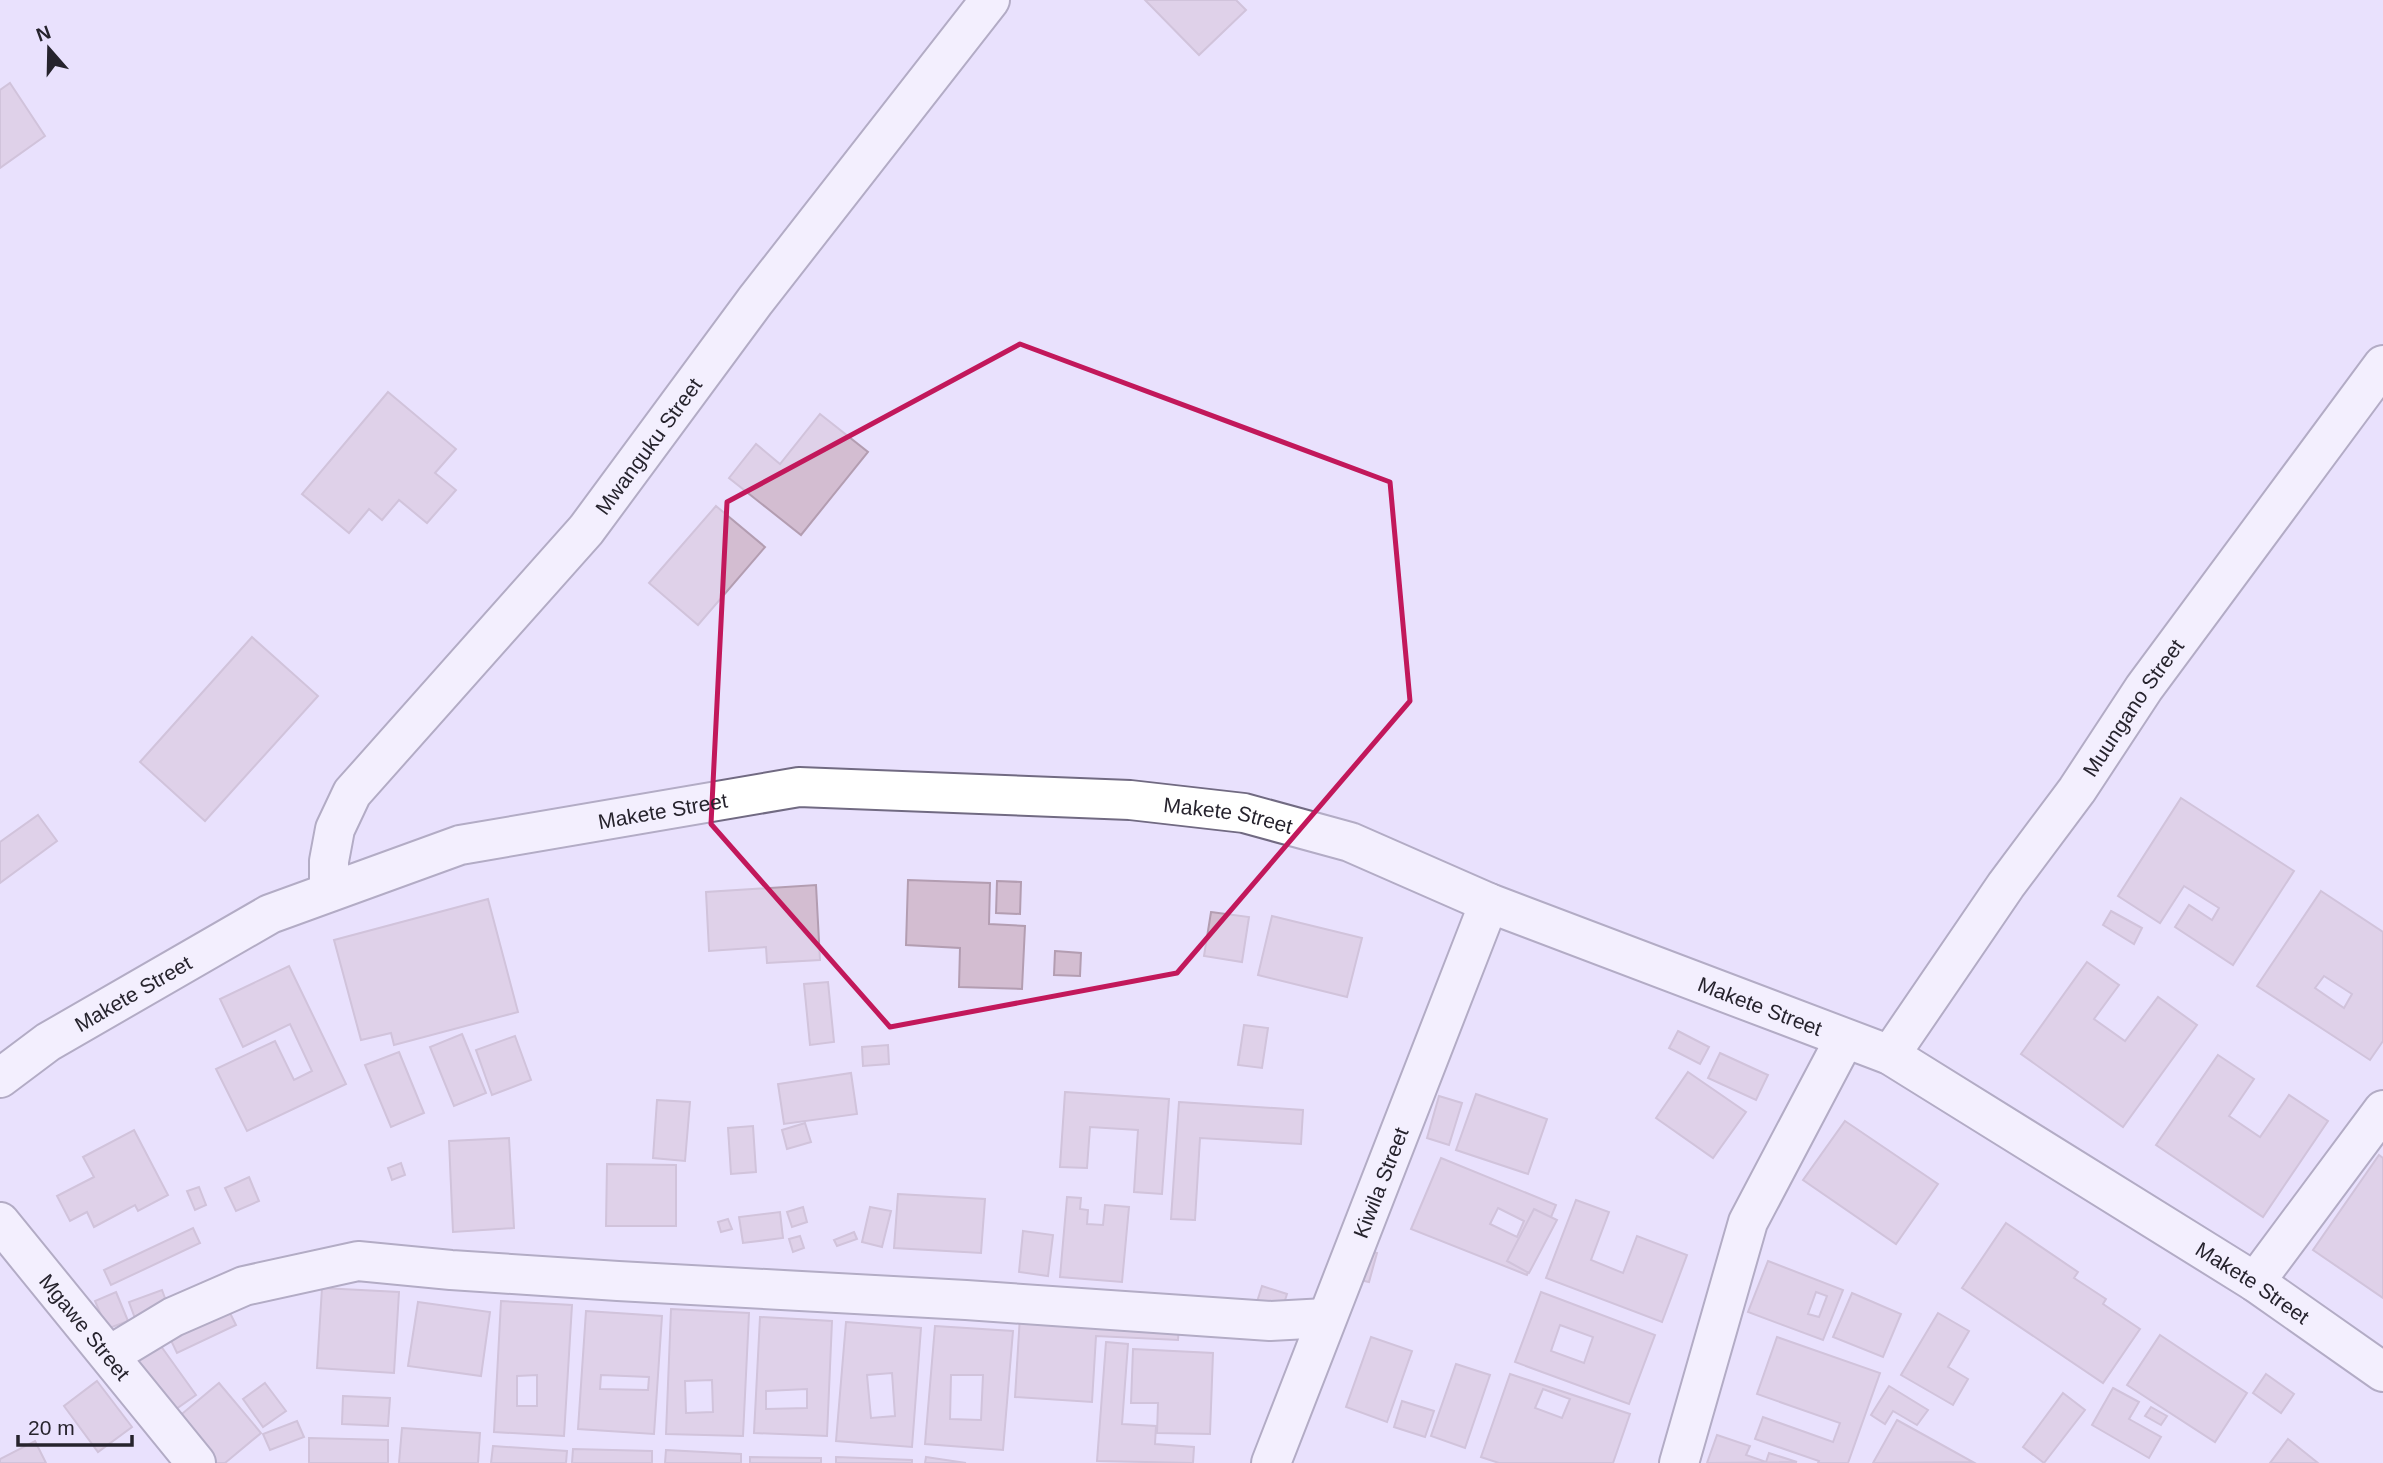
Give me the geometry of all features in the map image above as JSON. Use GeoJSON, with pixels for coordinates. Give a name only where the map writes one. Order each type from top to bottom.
{"type":"FeatureCollection","features":[{"type":"Feature","properties":{"kind":"street","name":"Mwanguku Street"},"geometry":{"type":"LineString","coordinates":[[329,892],[329,861],[335,829],[352,793],[586,530],[755,301],[990,0]]}},
{"type":"Feature","properties":{"kind":"street","name":"Muungano Street"},"geometry":{"type":"LineString","coordinates":[[1890,1055],[2006,885],[2077,790],[2144,688],[2383,365]]}},
{"type":"Feature","properties":{"kind":"street","name":"Makete Street"},"geometry":{"type":"LineString","coordinates":[[0,1078],[48,1042],[270,914],[460,845],[799,788],[1130,800],[1244,813],[1350,842],[1489,903],[1844,1040],[1890,1055],[2255,1282],[2383,1372]]}},
{"type":"Feature","properties":{"kind":"street","name":"Kiwila Street"},"geometry":{"type":"LineString","coordinates":[[1271,1463],[1489,903]]}},
{"type":"Feature","properties":{"kind":"street"},"geometry":{"type":"LineString","coordinates":[[1679,1463],[1748,1222],[1844,1040]]}},
{"type":"Feature","properties":{"kind":"street"},"geometry":{"type":"LineString","coordinates":[[2255,1282],[2383,1110]]}},
{"type":"Feature","properties":{"kind":"street","name":"Mgawe Street"},"geometry":{"type":"LineString","coordinates":[[0,1222],[196,1463]]}},
{"type":"Feature","properties":{"kind":"street"},"geometry":{"type":"LineString","coordinates":[[110,1355],[173,1317],[244,1286],[358,1261],[451,1270],[1270,1321],[1326,1318]]}},
{"type":"Feature","properties":{"kind":"highlighted area"},"geometry":{"type":"Polygon","coordinates":[[[1020,344],[1390,482],[1410,701],[1177,973],[890,1027],[711,824],[727,502],[1020,344]]]}},
{"type":"Feature","properties":{"kind":"building"},"geometry":{"type":"Polygon","coordinates":[[[1145,0],[1236,0],[1246,10],[1199,55],[1145,0]]]}},
{"type":"Feature","properties":{"kind":"building"},"geometry":{"type":"Polygon","coordinates":[[[10,83],[45,136],[0,168],[0,90],[10,83]]]}},
{"type":"Feature","properties":{"kind":"building"},"geometry":{"type":"Polygon","coordinates":[[[388,392],[456,449],[435,473],[456,490],[427,523],[399,500],[382,520],[369,509],[349,533],[302,494],[388,392]]]}},
{"type":"Feature","properties":{"kind":"building"},"geometry":{"type":"Polygon","coordinates":[[[820,414],[868,452],[801,535],[729,478],[756,444],[780,464],[820,414]]]}},
{"type":"Feature","properties":{"kind":"building"},"geometry":{"type":"Polygon","coordinates":[[[716,506],[765,547],[698,625],[649,583],[716,506]]]}},
{"type":"Feature","properties":{"kind":"building"},"geometry":{"type":"Polygon","coordinates":[[[252,637],[318,696],[205,821],[140,762],[252,637]]]}},
{"type":"Feature","properties":{"kind":"building"},"geometry":{"type":"Polygon","coordinates":[[[2181,798],[2294,871],[2233,965],[2175,927],[2189,905],[2212,920],[2219,908],[2184,886],[2160,923],[2118,896],[2181,798]]]}},
{"type":"Feature","properties":{"kind":"building"},"geometry":{"type":"Polygon","coordinates":[[[38,815],[57,841],[0,883],[0,842],[38,815]]]}},
{"type":"Feature","properties":{"kind":"building"},"geometry":{"type":"Polygon","coordinates":[[[908,880],[990,883],[989,924],[1025,926],[1022,989],[959,987],[960,948],[906,945],[908,880]]]}},
{"type":"Feature","properties":{"kind":"building"},"geometry":{"type":"Polygon","coordinates":[[[997,881],[1021,882],[1020,914],[996,913],[997,881]]]}},
{"type":"Feature","properties":{"kind":"building"},"geometry":{"type":"Polygon","coordinates":[[[816,885],[820,960],[767,963],[766,947],[709,951],[706,892],[816,885]]]}},
{"type":"Feature","properties":{"kind":"building"},"geometry":{"type":"Polygon","coordinates":[[[2321,891],[2383,932],[2383,1041],[2370,1060],[2257,986],[2321,891]],[[2324,976],[2315,988],[2344,1008],[2352,994],[2324,976]]]}},
{"type":"Feature","properties":{"kind":"building"},"geometry":{"type":"Polygon","coordinates":[[[488,899],[518,1012],[394,1045],[391,1033],[361,1040],[334,940],[488,899]]]}},
{"type":"Feature","properties":{"kind":"building"},"geometry":{"type":"Polygon","coordinates":[[[2111,911],[2142,928],[2134,944],[2103,925],[2111,911]]]}},
{"type":"Feature","properties":{"kind":"building"},"geometry":{"type":"Polygon","coordinates":[[[1211,912],[1249,917],[1242,962],[1204,956],[1211,912]]]}},
{"type":"Feature","properties":{"kind":"building"},"geometry":{"type":"Polygon","coordinates":[[[1272,916],[1362,938],[1347,997],[1258,975],[1272,916]]]}},
{"type":"Feature","properties":{"kind":"building"},"geometry":{"type":"Polygon","coordinates":[[[1055,951],[1081,953],[1080,976],[1054,975],[1055,951]]]}},
{"type":"Feature","properties":{"kind":"building"},"geometry":{"type":"Polygon","coordinates":[[[2087,962],[2119,985],[2094,1019],[2125,1041],[2158,997],[2197,1025],[2123,1127],[2021,1054],[2087,962]]]}},
{"type":"Feature","properties":{"kind":"building"},"geometry":{"type":"Polygon","coordinates":[[[289,966],[346,1084],[247,1131],[216,1069],[275,1041],[294,1080],[312,1071],[290,1024],[243,1047],[220,999],[289,966]]]}},
{"type":"Feature","properties":{"kind":"building"},"geometry":{"type":"Polygon","coordinates":[[[828,982],[834,1042],[810,1045],[804,984],[828,982]]]}},
{"type":"Feature","properties":{"kind":"building"},"geometry":{"type":"Polygon","coordinates":[[[1244,1025],[1268,1028],[1262,1068],[1238,1065],[1244,1025]]]}},
{"type":"Feature","properties":{"kind":"building"},"geometry":{"type":"Polygon","coordinates":[[[1678,1031],[1709,1047],[1700,1064],[1669,1048],[1678,1031]]]}},
{"type":"Feature","properties":{"kind":"building"},"geometry":{"type":"Polygon","coordinates":[[[462,1034],[486,1093],[454,1106],[430,1047],[462,1034]]]}},
{"type":"Feature","properties":{"kind":"building"},"geometry":{"type":"Polygon","coordinates":[[[515,1036],[531,1080],[492,1095],[476,1050],[515,1036]]]}},
{"type":"Feature","properties":{"kind":"building"},"geometry":{"type":"Polygon","coordinates":[[[888,1045],[889,1064],[863,1066],[862,1047],[888,1045]]]}},
{"type":"Feature","properties":{"kind":"building"},"geometry":{"type":"Polygon","coordinates":[[[399,1052],[424,1113],[391,1127],[365,1065],[399,1052]]]}},
{"type":"Feature","properties":{"kind":"building"},"geometry":{"type":"Polygon","coordinates":[[[1720,1053],[1768,1075],[1756,1100],[1708,1078],[1720,1053]]]}},
{"type":"Feature","properties":{"kind":"building"},"geometry":{"type":"Polygon","coordinates":[[[2218,1055],[2254,1079],[2229,1116],[2260,1137],[2289,1095],[2328,1121],[2263,1217],[2156,1145],[2218,1055]]]}},
{"type":"Feature","properties":{"kind":"building"},"geometry":{"type":"Polygon","coordinates":[[[1688,1072],[1746,1112],[1713,1158],[1656,1118],[1688,1072]]]}},
{"type":"Feature","properties":{"kind":"building"},"geometry":{"type":"Polygon","coordinates":[[[851,1073],[857,1114],[784,1124],[778,1084],[851,1073]]]}},
{"type":"Feature","properties":{"kind":"building"},"geometry":{"type":"Polygon","coordinates":[[[1065,1092],[1169,1099],[1162,1194],[1134,1192],[1138,1130],[1090,1127],[1087,1168],[1060,1167],[1065,1092]]]}},
{"type":"Feature","properties":{"kind":"building"},"geometry":{"type":"Polygon","coordinates":[[[1476,1094],[1547,1119],[1528,1174],[1456,1150],[1476,1094]]]}},
{"type":"Feature","properties":{"kind":"building"},"geometry":{"type":"Polygon","coordinates":[[[1439,1096],[1462,1103],[1449,1145],[1427,1138],[1439,1096]]]}},
{"type":"Feature","properties":{"kind":"building"},"geometry":{"type":"Polygon","coordinates":[[[657,1100],[690,1102],[685,1161],[653,1158],[657,1100]]]}},
{"type":"Feature","properties":{"kind":"building"},"geometry":{"type":"Polygon","coordinates":[[[1179,1102],[1303,1110],[1301,1144],[1200,1138],[1195,1220],[1171,1219],[1179,1102]]]}},
{"type":"Feature","properties":{"kind":"building"},"geometry":{"type":"Polygon","coordinates":[[[1845,1121],[1938,1184],[1896,1244],[1803,1180],[1845,1121]]]}},
{"type":"Feature","properties":{"kind":"building"},"geometry":{"type":"Polygon","coordinates":[[[805,1123],[811,1142],[787,1149],[782,1130],[805,1123]]]}},
{"type":"Feature","properties":{"kind":"building"},"geometry":{"type":"Polygon","coordinates":[[[753,1126],[756,1172],[731,1174],[728,1128],[753,1126]]]}},
{"type":"Feature","properties":{"kind":"building"},"geometry":{"type":"Polygon","coordinates":[[[134,1130],[168,1195],[138,1211],[135,1205],[94,1227],[87,1212],[70,1221],[57,1196],[94,1177],[83,1157],[134,1130]]]}},
{"type":"Feature","properties":{"kind":"building"},"geometry":{"type":"Polygon","coordinates":[[[509,1138],[514,1228],[453,1232],[449,1141],[509,1138]]]}},
{"type":"Feature","properties":{"kind":"building"},"geometry":{"type":"Polygon","coordinates":[[[2379,1155],[2383,1158],[2383,1298],[2313,1250],[2379,1155]]]}},
{"type":"Feature","properties":{"kind":"building"},"geometry":{"type":"Polygon","coordinates":[[[1441,1158],[1556,1205],[1527,1275],[1411,1229],[1441,1158]],[[1498,1208],[1490,1224],[1517,1237],[1524,1221],[1498,1208]]]}},
{"type":"Feature","properties":{"kind":"building"},"geometry":{"type":"Polygon","coordinates":[[[401,1163],[405,1175],[392,1180],[388,1168],[401,1163]]]}},
{"type":"Feature","properties":{"kind":"building"},"geometry":{"type":"Polygon","coordinates":[[[607,1164],[676,1165],[676,1226],[606,1226],[607,1164]]]}},
{"type":"Feature","properties":{"kind":"building"},"geometry":{"type":"Polygon","coordinates":[[[249,1177],[259,1201],[236,1211],[225,1188],[249,1177]]]}},
{"type":"Feature","properties":{"kind":"building"},"geometry":{"type":"Polygon","coordinates":[[[199,1187],[206,1205],[195,1210],[187,1191],[199,1187]]]}},
{"type":"Feature","properties":{"kind":"building"},"geometry":{"type":"Polygon","coordinates":[[[898,1194],[985,1199],[981,1253],[894,1248],[898,1194]]]}},
{"type":"Feature","properties":{"kind":"building"},"geometry":{"type":"Polygon","coordinates":[[[1067,1197],[1081,1198],[1080,1209],[1088,1210],[1087,1224],[1103,1225],[1105,1205],[1129,1207],[1122,1282],[1060,1277],[1067,1197]]]}},
{"type":"Feature","properties":{"kind":"building"},"geometry":{"type":"Polygon","coordinates":[[[1576,1200],[1609,1212],[1591,1260],[1623,1273],[1637,1236],[1687,1255],[1662,1322],[1546,1278],[1576,1200]]]}},
{"type":"Feature","properties":{"kind":"building"},"geometry":{"type":"Polygon","coordinates":[[[803,1207],[807,1222],[792,1227],[787,1212],[803,1207]]]}},
{"type":"Feature","properties":{"kind":"building"},"geometry":{"type":"Polygon","coordinates":[[[870,1207],[891,1211],[882,1247],[862,1242],[870,1207]]]}},
{"type":"Feature","properties":{"kind":"building"},"geometry":{"type":"Polygon","coordinates":[[[1534,1209],[1557,1220],[1529,1273],[1507,1261],[1534,1209]]]}},
{"type":"Feature","properties":{"kind":"building"},"geometry":{"type":"Polygon","coordinates":[[[780,1212],[783,1238],[743,1243],[739,1217],[780,1212]]]}},
{"type":"Feature","properties":{"kind":"building"},"geometry":{"type":"Polygon","coordinates":[[[728,1219],[732,1229],[721,1232],[718,1222],[728,1219]]]}},
{"type":"Feature","properties":{"kind":"building"},"geometry":{"type":"Polygon","coordinates":[[[2006,1223],[2078,1272],[2074,1278],[2106,1299],[2103,1304],[2140,1329],[2103,1383],[1962,1288],[2006,1223]]]}},
{"type":"Feature","properties":{"kind":"building"},"geometry":{"type":"Polygon","coordinates":[[[193,1228],[200,1243],[111,1285],[104,1270],[193,1228]]]}},
{"type":"Feature","properties":{"kind":"building"},"geometry":{"type":"Polygon","coordinates":[[[1023,1231],[1053,1235],[1048,1276],[1019,1272],[1023,1231]]]}},
{"type":"Feature","properties":{"kind":"building"},"geometry":{"type":"Polygon","coordinates":[[[854,1232],[857,1239],[837,1246],[834,1240],[854,1232]]]}},
{"type":"Feature","properties":{"kind":"building"},"geometry":{"type":"Polygon","coordinates":[[[800,1236],[804,1248],[793,1252],[789,1239],[800,1236]]]}},
{"type":"Feature","properties":{"kind":"building"},"geometry":{"type":"Polygon","coordinates":[[[1354,1247],[1377,1253],[1369,1282],[1346,1277],[1354,1247]]]}},
{"type":"Feature","properties":{"kind":"building"},"geometry":{"type":"Polygon","coordinates":[[[1768,1261],[1843,1290],[1823,1340],[1748,1312],[1768,1261]],[[1816,1292],[1808,1314],[1819,1317],[1827,1296],[1816,1292]]]}},
{"type":"Feature","properties":{"kind":"building"},"geometry":{"type":"Polygon","coordinates":[[[1262,1286],[1287,1294],[1280,1316],[1255,1308],[1262,1286]]]}},
{"type":"Feature","properties":{"kind":"building"},"geometry":{"type":"Polygon","coordinates":[[[322,1288],[399,1292],[394,1373],[317,1368],[322,1288]]]}},
{"type":"Feature","properties":{"kind":"building"},"geometry":{"type":"Polygon","coordinates":[[[162,1290],[169,1309],[136,1321],[129,1302],[162,1290]]]}},
{"type":"Feature","properties":{"kind":"building"},"geometry":{"type":"Polygon","coordinates":[[[116,1292],[128,1321],[107,1329],[95,1301],[116,1292]]]}},
{"type":"Feature","properties":{"kind":"building"},"geometry":{"type":"Polygon","coordinates":[[[1541,1292],[1655,1335],[1629,1404],[1515,1362],[1541,1292]],[[1560,1325],[1551,1351],[1584,1363],[1593,1337],[1560,1325]]]}},
{"type":"Feature","properties":{"kind":"building"},"geometry":{"type":"Polygon","coordinates":[[[1852,1293],[1901,1314],[1883,1357],[1833,1337],[1852,1293]]]}},
{"type":"Feature","properties":{"kind":"building"},"geometry":{"type":"Polygon","coordinates":[[[224,1301],[236,1325],[177,1353],[166,1330],[224,1301]]]}},
{"type":"Feature","properties":{"kind":"building"},"geometry":{"type":"Polygon","coordinates":[[[501,1301],[572,1305],[564,1436],[494,1432],[501,1301]],[[537,1375],[517,1376],[517,1406],[537,1406],[537,1375]]]}},
{"type":"Feature","properties":{"kind":"building"},"geometry":{"type":"Polygon","coordinates":[[[418,1302],[490,1312],[481,1376],[408,1366],[418,1302]]]}},
{"type":"Feature","properties":{"kind":"building"},"geometry":{"type":"Polygon","coordinates":[[[671,1309],[749,1313],[743,1436],[666,1434],[671,1309]],[[712,1380],[685,1381],[686,1413],[713,1412],[712,1380]]]}},
{"type":"Feature","properties":{"kind":"building"},"geometry":{"type":"Polygon","coordinates":[[[586,1311],[662,1316],[654,1434],[578,1429],[586,1311]],[[601,1375],[600,1389],[648,1390],[649,1377],[601,1375]]]}},
{"type":"Feature","properties":{"kind":"building"},"geometry":{"type":"Polygon","coordinates":[[[1938,1313],[1969,1331],[1948,1367],[1968,1379],[1953,1405],[1901,1375],[1938,1313]]]}},
{"type":"Feature","properties":{"kind":"building"},"geometry":{"type":"Polygon","coordinates":[[[1020,1316],[1179,1325],[1178,1340],[1096,1336],[1092,1402],[1015,1397],[1020,1316]]]}},
{"type":"Feature","properties":{"kind":"building"},"geometry":{"type":"Polygon","coordinates":[[[760,1317],[832,1321],[827,1436],[754,1433],[760,1317]],[[807,1389],[766,1391],[766,1409],[807,1408],[807,1389]]]}},
{"type":"Feature","properties":{"kind":"building"},"geometry":{"type":"Polygon","coordinates":[[[846,1322],[921,1328],[912,1447],[836,1441],[846,1322]],[[892,1373],[867,1375],[871,1418],[895,1416],[892,1373]]]}},
{"type":"Feature","properties":{"kind":"building"},"geometry":{"type":"Polygon","coordinates":[[[935,1326],[1013,1331],[1003,1450],[925,1444],[935,1326]],[[951,1375],[950,1419],[981,1420],[983,1375],[951,1375]]]}},
{"type":"Feature","properties":{"kind":"building"},"geometry":{"type":"Polygon","coordinates":[[[153,1335],[196,1395],[169,1414],[126,1353],[153,1335]]]}},
{"type":"Feature","properties":{"kind":"building"},"geometry":{"type":"Polygon","coordinates":[[[2160,1335],[2247,1393],[2215,1442],[2127,1385],[2160,1335]]]}},
{"type":"Feature","properties":{"kind":"building"},"geometry":{"type":"Polygon","coordinates":[[[1371,1337],[1412,1351],[1387,1422],[1346,1407],[1371,1337]]]}},
{"type":"Feature","properties":{"kind":"building"},"geometry":{"type":"Polygon","coordinates":[[[1777,1337],[1880,1373],[1848,1463],[1818,1463],[1819,1461],[1755,1439],[1763,1417],[1833,1442],[1840,1423],[1757,1394],[1777,1337]]]}},
{"type":"Feature","properties":{"kind":"building"},"geometry":{"type":"Polygon","coordinates":[[[1106,1342],[1128,1344],[1122,1424],[1156,1426],[1155,1444],[1194,1447],[1193,1463],[1097,1461],[1106,1342]]]}},
{"type":"Feature","properties":{"kind":"building"},"geometry":{"type":"Polygon","coordinates":[[[1133,1349],[1213,1353],[1210,1434],[1157,1433],[1158,1403],[1131,1403],[1133,1349]]]}},
{"type":"Feature","properties":{"kind":"building"},"geometry":{"type":"Polygon","coordinates":[[[1456,1364],[1490,1375],[1465,1448],[1431,1436],[1456,1364]]]}},
{"type":"Feature","properties":{"kind":"building"},"geometry":{"type":"Polygon","coordinates":[[[1510,1374],[1630,1414],[1613,1463],[1499,1463],[1481,1457],[1510,1374]],[[1543,1389],[1535,1408],[1562,1418],[1570,1399],[1543,1389]]]}},
{"type":"Feature","properties":{"kind":"building"},"geometry":{"type":"Polygon","coordinates":[[[2266,1374],[2294,1394],[2281,1413],[2253,1393],[2266,1374]]]}},
{"type":"Feature","properties":{"kind":"building"},"geometry":{"type":"Polygon","coordinates":[[[97,1381],[132,1427],[98,1452],[64,1406],[97,1381]]]}},
{"type":"Feature","properties":{"kind":"building"},"geometry":{"type":"Polygon","coordinates":[[[219,1383],[261,1433],[225,1463],[216,1463],[177,1418],[219,1383]]]}},
{"type":"Feature","properties":{"kind":"building"},"geometry":{"type":"Polygon","coordinates":[[[265,1383],[286,1411],[263,1427],[243,1399],[265,1383]]]}},
{"type":"Feature","properties":{"kind":"building"},"geometry":{"type":"Polygon","coordinates":[[[1889,1386],[1928,1410],[1917,1425],[1893,1411],[1885,1424],[1871,1415],[1889,1386]]]}},
{"type":"Feature","properties":{"kind":"building"},"geometry":{"type":"Polygon","coordinates":[[[2113,1388],[2139,1402],[2129,1419],[2161,1437],[2149,1458],[2092,1425],[2113,1388]]]}},
{"type":"Feature","properties":{"kind":"building"},"geometry":{"type":"Polygon","coordinates":[[[2063,1393],[2085,1410],[2044,1463],[2023,1447],[2063,1393]]]}},
{"type":"Feature","properties":{"kind":"building"},"geometry":{"type":"Polygon","coordinates":[[[343,1396],[390,1398],[388,1426],[342,1424],[343,1396]]]}},
{"type":"Feature","properties":{"kind":"building"},"geometry":{"type":"Polygon","coordinates":[[[1402,1401],[1434,1411],[1425,1437],[1394,1427],[1402,1401]]]}},
{"type":"Feature","properties":{"kind":"building"},"geometry":{"type":"Polygon","coordinates":[[[2151,1407],[2167,1416],[2161,1425],[2145,1416],[2151,1407]]]}},
{"type":"Feature","properties":{"kind":"building"},"geometry":{"type":"Polygon","coordinates":[[[1897,1420],[1973,1462],[1873,1463],[1897,1420]]]}},
{"type":"Feature","properties":{"kind":"building"},"geometry":{"type":"Polygon","coordinates":[[[297,1421],[304,1437],[270,1450],[263,1434],[297,1421]]]}},
{"type":"Feature","properties":{"kind":"building"},"geometry":{"type":"Polygon","coordinates":[[[402,1428],[480,1433],[478,1463],[399,1463],[402,1428]]]}},
{"type":"Feature","properties":{"kind":"building"},"geometry":{"type":"Polygon","coordinates":[[[1717,1435],[1750,1446],[1746,1455],[1766,1462],[1769,1453],[1797,1462],[1707,1463],[1717,1435]]]}},
{"type":"Feature","properties":{"kind":"building"},"geometry":{"type":"Polygon","coordinates":[[[309,1438],[388,1440],[388,1463],[309,1463],[309,1438]]]}},
{"type":"Feature","properties":{"kind":"building"},"geometry":{"type":"Polygon","coordinates":[[[2288,1439],[2318,1463],[2270,1463],[2288,1439]]]}},
{"type":"Feature","properties":{"kind":"building"},"geometry":{"type":"Polygon","coordinates":[[[35,1441],[46,1463],[0,1463],[0,1459],[35,1441]]]}},
{"type":"Feature","properties":{"kind":"building"},"geometry":{"type":"Polygon","coordinates":[[[493,1446],[567,1451],[566,1463],[491,1463],[493,1446]]]}},
{"type":"Feature","properties":{"kind":"building"},"geometry":{"type":"Polygon","coordinates":[[[573,1449],[652,1451],[652,1463],[572,1463],[573,1449]]]}},
{"type":"Feature","properties":{"kind":"building"},"geometry":{"type":"Polygon","coordinates":[[[666,1450],[741,1454],[741,1463],[665,1463],[666,1450]]]}},
{"type":"Feature","properties":{"kind":"building"},"geometry":{"type":"Polygon","coordinates":[[[750,1457],[821,1458],[821,1463],[750,1463],[750,1457]]]}},
{"type":"Feature","properties":{"kind":"building"},"geometry":{"type":"Polygon","coordinates":[[[836,1457],[912,1460],[912,1463],[836,1463],[836,1457]]]}},
{"type":"Feature","properties":{"kind":"building"},"geometry":{"type":"Polygon","coordinates":[[[926,1457],[966,1463],[925,1463],[926,1457]]]}}]}
